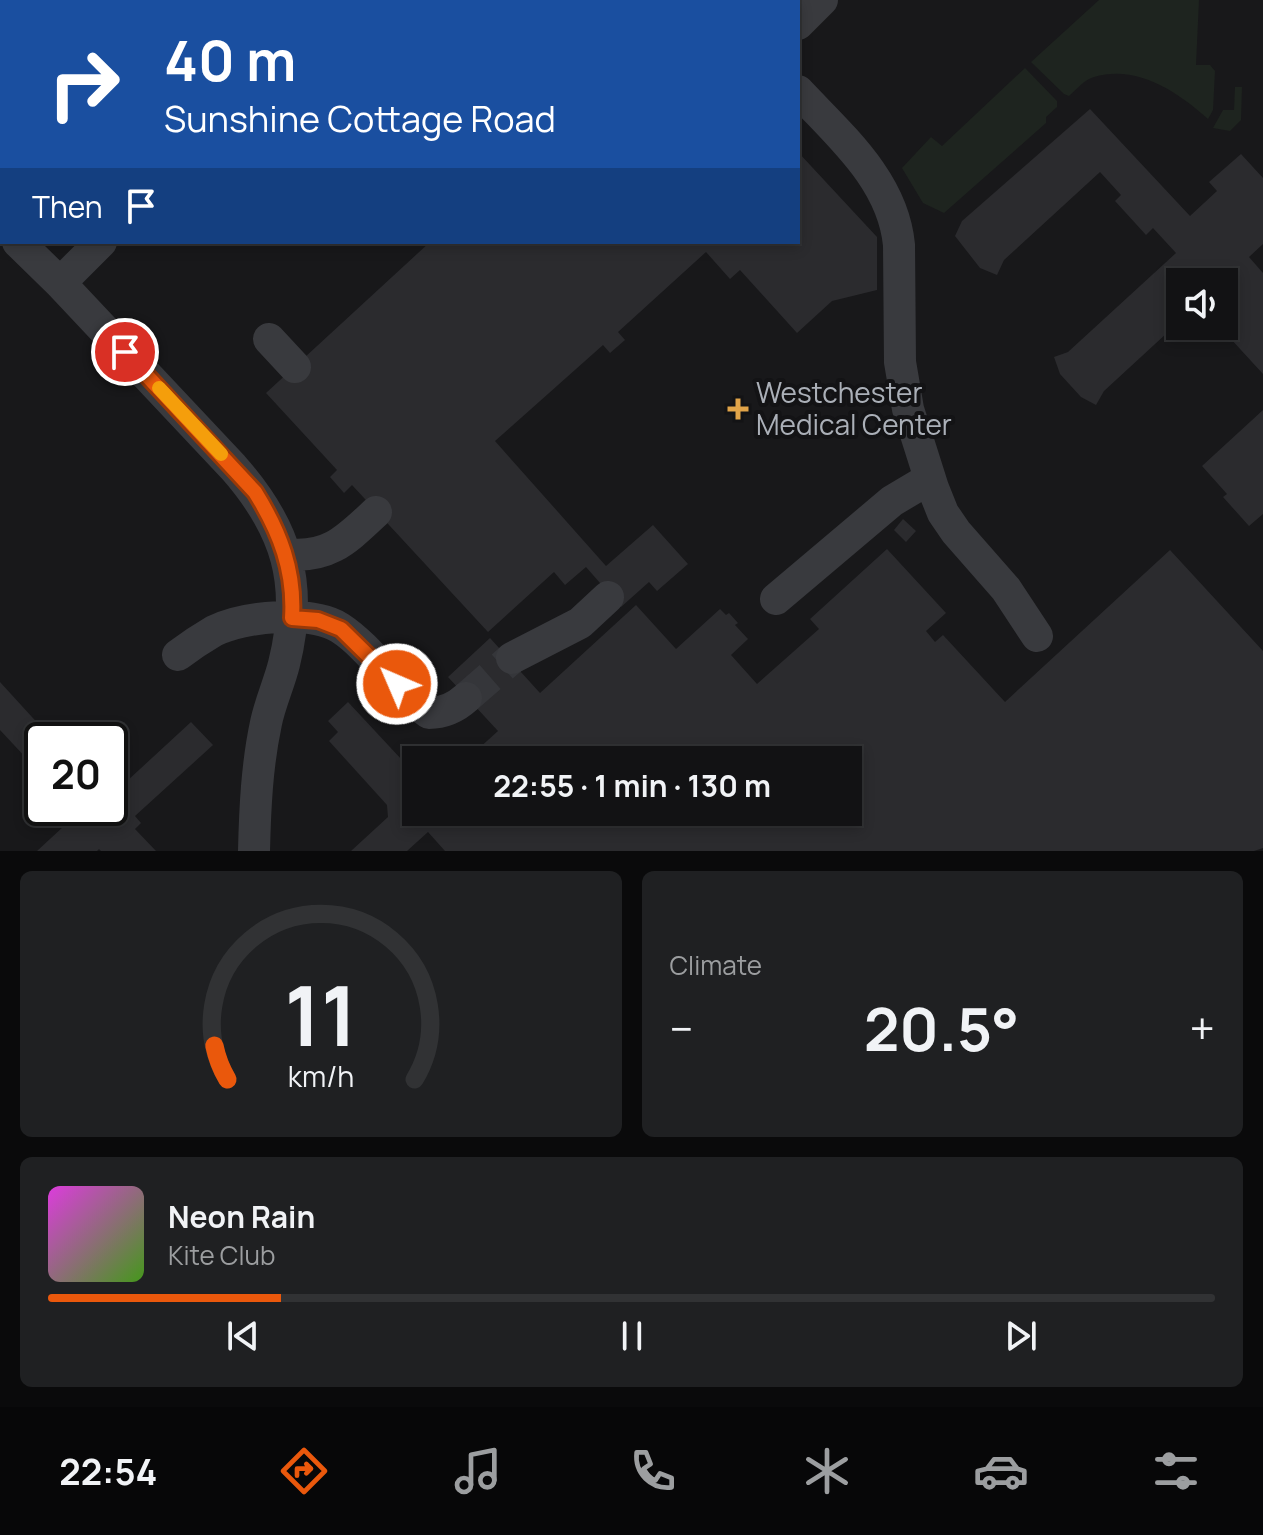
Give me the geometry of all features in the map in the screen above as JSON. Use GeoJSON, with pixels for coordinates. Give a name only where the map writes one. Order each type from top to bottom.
{"type":"FeatureCollection","features":[{"type":"Feature","properties":{"kind":"street"},"geometry":{"type":"LineString","coordinates":[[800,22],[822,0]]}},
{"type":"Feature","properties":{"kind":"street"},"geometry":{"type":"LineString","coordinates":[[800,93],[870,170],[894,217],[901,270],[900,362],[908,409],[929,479],[943,513],[1006,589],[1037,636]]}},
{"type":"Feature","properties":{"kind":"street"},"geometry":{"type":"LineString","coordinates":[[20,244],[255,492],[271,517],[286,554],[294,597],[292,618],[284,665],[266,720],[257,771],[254,851]]}},
{"type":"Feature","properties":{"kind":"street"},"geometry":{"type":"LineString","coordinates":[[60,283],[99,244]]}},
{"type":"Feature","properties":{"kind":"street"},"geometry":{"type":"LineString","coordinates":[[269,339],[295,367]]}},
{"type":"Feature","properties":{"kind":"street"},"geometry":{"type":"LineString","coordinates":[[776,599],[892,501],[929,479]]}},
{"type":"Feature","properties":{"kind":"street"},"geometry":{"type":"LineString","coordinates":[[286,554],[313,554],[339,545],[376,512]]}},
{"type":"Feature","properties":{"kind":"street"},"geometry":{"type":"LineString","coordinates":[[512,658],[580,623],[608,597]]}},
{"type":"Feature","properties":{"kind":"street"},"geometry":{"type":"LineString","coordinates":[[178,655],[215,631],[235,623],[257,619],[318,620],[341,629],[429,713],[442,713],[466,698]]}},
{"type":"Feature","properties":{"kind":"shaded area"},"geometry":{"type":"Polygon","coordinates":[[[1099,0],[1199,0],[1196,65],[1210,65],[1215,71],[1213,110],[1208,119],[1170,90],[1126,74],[1091,78],[1069,96],[1031,62],[1099,0]]]}},
{"type":"Feature","properties":{"kind":"shaded area"},"geometry":{"type":"Polygon","coordinates":[[[1025,68],[1057,101],[1057,107],[1046,117],[1046,123],[944,213],[923,203],[902,168],[931,137],[942,146],[1025,68]]]}},
{"type":"Feature","properties":{"kind":"shaded area"},"geometry":{"type":"Polygon","coordinates":[[[1235,87],[1242,87],[1241,120],[1230,131],[1213,128],[1223,110],[1234,110],[1235,87]]]}},
{"type":"Feature","properties":{"kind":"building"},"geometry":{"type":"Polygon","coordinates":[[[1090,109],[1190,216],[1217,191],[1209,182],[1241,154],[1263,178],[1263,244],[1249,257],[1263,273],[1263,374],[1232,340],[1238,340],[1238,268],[1166,268],[1166,334],[1104,391],[1096,405],[1081,397],[1060,374],[1054,357],[1068,352],[1176,253],[1153,228],[1146,235],[1115,201],[1121,195],[1100,172],[1004,260],[997,275],[980,268],[955,236],[962,221],[1090,109]]]}},
{"type":"Feature","properties":{"kind":"building"},"geometry":{"type":"Polygon","coordinates":[[[800,154],[877,237],[877,290],[832,301],[797,333],[740,270],[730,279],[706,252],[618,332],[625,340],[610,353],[603,345],[495,441],[606,566],[653,525],[688,564],[657,591],[649,582],[621,607],[586,567],[565,585],[554,572],[488,632],[352,485],[344,493],[330,477],[337,470],[266,393],[428,244],[800,244],[800,154]]]}},
{"type":"Feature","properties":{"kind":"building"},"geometry":{"type":"Polygon","coordinates":[[[1263,410],[1263,514],[1249,526],[1223,497],[1227,494],[1202,466],[1263,410]]]}},
{"type":"Feature","properties":{"kind":"building"},"geometry":{"type":"Polygon","coordinates":[[[903,519],[916,531],[906,542],[894,530],[903,519]]]}},
{"type":"Feature","properties":{"kind":"building"},"geometry":{"type":"Polygon","coordinates":[[[887,549],[946,613],[926,631],[935,642],[943,635],[1005,702],[1170,550],[1263,651],[1263,848],[1254,851],[445,851],[428,832],[407,851],[351,851],[388,817],[387,805],[329,741],[338,732],[328,721],[348,702],[402,760],[402,826],[862,826],[862,746],[481,746],[498,731],[448,677],[490,638],[540,693],[636,605],[676,649],[720,609],[726,615],[729,613],[748,639],[731,655],[757,684],[819,629],[810,619],[887,549]]]}},
{"type":"Feature","properties":{"kind":"building"},"geometry":{"type":"Polygon","coordinates":[[[0,682],[37,722],[24,722],[24,756],[0,730],[0,682]]]}},
{"type":"Feature","properties":{"kind":"building"},"geometry":{"type":"Polygon","coordinates":[[[191,722],[213,745],[135,816],[141,823],[135,829],[156,851],[37,851],[64,826],[128,826],[128,780],[191,722]]]}},
{"type":"Feature","properties":{"kind":"tunnel"},"geometry":{"type":"LineString","coordinates":[[466,698],[512,658]]}},
{"type":"Feature","properties":{"kind":"slow traffic"},"geometry":{"type":"LineString","coordinates":[[159,388],[221,454]]}},
{"type":"Feature","properties":{"kind":"place","name":"Westchester Medical Center"},"geometry":{"type":"Point","coordinates":[738,409]}},
{"type":"Feature","properties":{"kind":"route"},"geometry":{"type":"LineString","coordinates":[[125,352],[233,467],[271,517],[291,576],[294,597],[292,618],[318,620],[341,629],[397,684]]}}]}
